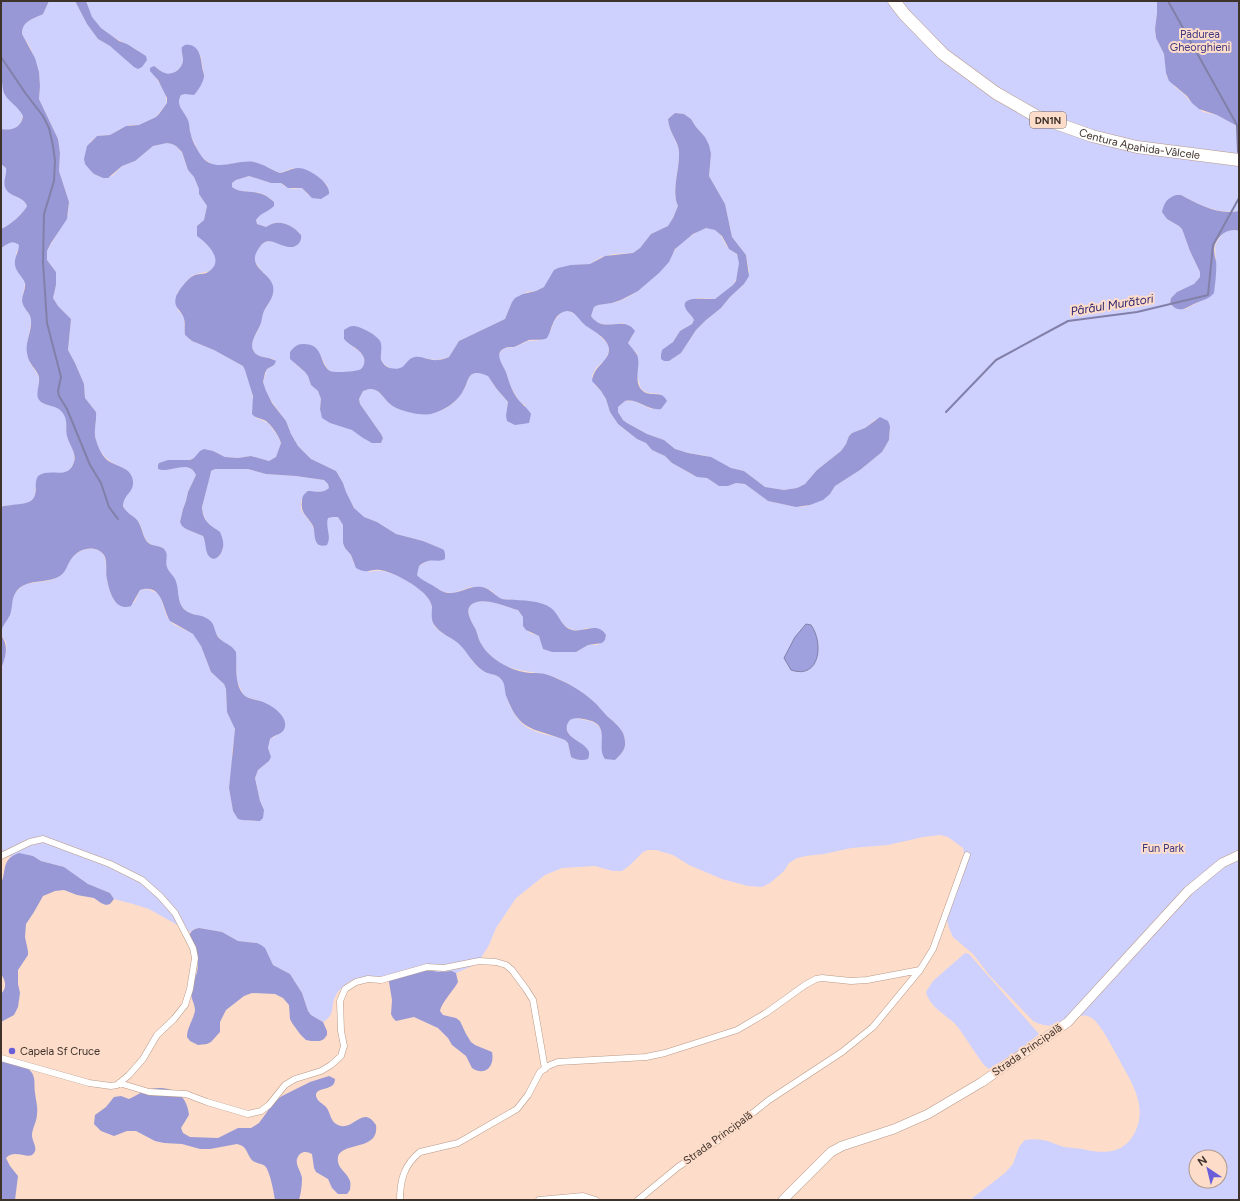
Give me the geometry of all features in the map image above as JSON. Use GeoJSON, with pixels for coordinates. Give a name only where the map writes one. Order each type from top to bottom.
{"type":"FeatureCollection","features":[{"type":"Feature","properties":{"kind":"highway","name":"Centura Apahida-Vâlcele"},"geometry":{"type":"LineString","coordinates":[[894,1],[905,15],[943,54],[996,93],[1036,116],[1092,136],[1137,147],[1239,160]]}},
{"type":"Feature","properties":{"kind":"street"},"geometry":{"type":"LineString","coordinates":[[1,856],[30,842],[43,839],[110,864],[142,880],[160,896],[175,913],[193,948],[195,958],[190,989],[185,1005],[174,1019],[157,1035],[143,1060],[117,1085],[110,1086],[89,1083],[1,1058]]}},
{"type":"Feature","properties":{"kind":"street","name":"Strada Principală"},"geometry":{"type":"LineString","coordinates":[[638,1200],[678,1167],[720,1139],[768,1100],[842,1052],[873,1027],[920,970],[933,949],[967,855]]}},
{"type":"Feature","properties":{"kind":"street","name":"Strada Principală"},"geometry":{"type":"LineString","coordinates":[[783,1200],[831,1152],[842,1146],[894,1129],[928,1114],[982,1082],[1068,1022],[1188,891],[1222,863],[1239,855]]}},
{"type":"Feature","properties":{"kind":"street"},"geometry":{"type":"LineString","coordinates":[[119,1083],[149,1092],[186,1094],[248,1114],[261,1111],[269,1105],[285,1085],[295,1079],[321,1071],[341,1056],[344,1046],[341,1031],[340,1001],[345,989],[356,982],[368,979],[381,980],[427,968],[444,968],[479,962],[496,962],[506,965],[512,970],[533,1000],[545,1068]]}},
{"type":"Feature","properties":{"kind":"street"},"geometry":{"type":"LineString","coordinates":[[400,1200],[400,1182],[406,1168],[415,1156],[420,1152],[458,1143],[517,1109],[528,1094],[540,1072],[558,1062],[646,1057],[665,1053],[737,1030],[766,1014],[805,985],[816,979],[822,978],[851,981],[867,980],[920,970]]}},
{"type":"Feature","properties":{"kind":"street"},"geometry":{"type":"LineString","coordinates":[[539,1200],[583,1196],[596,1200]]}},
{"type":"Feature","properties":{"kind":"green space"},"geometry":{"type":"Polygon","coordinates":[[[1,1],[49,1],[43,14],[26,23],[22,30],[22,34],[35,58],[39,72],[39,99],[58,139],[60,153],[59,171],[69,202],[67,219],[47,251],[47,260],[56,272],[56,285],[53,298],[58,306],[71,319],[68,350],[84,384],[85,398],[96,412],[95,437],[101,453],[110,462],[126,470],[132,476],[133,485],[125,498],[123,506],[137,520],[144,537],[148,542],[165,550],[167,554],[167,567],[175,579],[179,600],[182,607],[188,612],[205,617],[210,621],[218,637],[232,647],[236,652],[237,680],[243,694],[249,698],[270,705],[279,712],[285,721],[283,731],[270,739],[268,748],[271,757],[269,761],[258,770],[255,778],[260,801],[264,810],[263,818],[260,821],[238,819],[233,811],[229,788],[235,729],[227,712],[226,689],[224,684],[211,672],[201,646],[193,634],[170,621],[161,598],[153,590],[140,590],[131,606],[121,606],[114,599],[109,589],[104,555],[97,549],[92,548],[83,550],[70,560],[61,576],[30,583],[20,588],[14,595],[10,615],[1,631],[1,507],[30,501],[35,495],[38,476],[48,473],[68,471],[75,459],[74,452],[67,436],[65,417],[61,411],[55,407],[42,403],[38,398],[37,393],[39,377],[29,360],[27,353],[31,318],[22,301],[25,283],[15,265],[19,245],[12,242],[1,248],[1,229],[16,219],[27,206],[25,202],[7,191],[5,187],[6,168],[1,164],[1,129],[9,130],[15,128],[22,120],[23,116],[7,98],[3,89],[1,78],[1,1]]]}},
{"type":"Feature","properties":{"kind":"green space","name":"Fun Park"},"geometry":{"type":"Polygon","coordinates":[[[49,1],[75,1],[87,24],[98,39],[119,53],[139,51],[112,36],[100,27],[91,16],[86,1],[1157,1],[1155,29],[1156,38],[1164,54],[1167,77],[1176,88],[1203,112],[1217,115],[1239,127],[1239,211],[1231,212],[1216,210],[1181,195],[1167,219],[1182,229],[1200,272],[1200,277],[1194,284],[1181,290],[1171,298],[1170,303],[1173,307],[1186,309],[1205,299],[1211,294],[1214,290],[1216,265],[1215,248],[1217,242],[1222,235],[1228,231],[1239,231],[1239,1200],[970,1200],[1005,1173],[1013,1164],[1019,1147],[1025,1140],[1043,1140],[1064,1147],[1098,1152],[1113,1151],[1126,1144],[1131,1138],[1139,1123],[1140,1115],[1138,1100],[1130,1079],[1110,1042],[1094,1020],[1084,1015],[1051,1026],[1033,1021],[990,976],[973,954],[953,937],[947,920],[965,857],[963,848],[948,837],[940,835],[923,837],[888,845],[851,848],[797,858],[789,863],[784,871],[770,883],[762,887],[748,886],[722,879],[689,865],[673,855],[656,850],[648,850],[643,852],[622,871],[613,871],[595,866],[562,868],[545,875],[516,898],[496,928],[489,945],[479,961],[472,966],[456,973],[450,971],[436,972],[411,968],[389,978],[360,978],[345,985],[338,992],[330,1016],[323,1022],[311,1015],[308,1011],[302,993],[290,974],[273,965],[267,953],[257,943],[238,941],[222,932],[199,928],[190,932],[149,909],[114,899],[110,893],[88,884],[64,867],[41,861],[33,856],[14,855],[10,857],[1,850],[1,669],[6,648],[6,642],[1,633],[2,627],[9,616],[12,600],[16,592],[21,587],[26,584],[52,580],[58,577],[65,571],[72,558],[82,550],[95,549],[104,556],[108,585],[115,602],[134,603],[140,590],[148,589],[157,593],[160,596],[167,617],[173,624],[196,637],[211,672],[224,684],[226,689],[227,712],[234,725],[235,733],[229,788],[233,811],[242,820],[260,821],[264,810],[260,801],[255,778],[258,770],[269,761],[270,757],[268,748],[270,739],[277,735],[276,710],[260,701],[246,697],[243,694],[237,681],[236,662],[222,641],[194,614],[189,613],[182,607],[178,598],[175,580],[167,568],[162,547],[148,542],[139,522],[124,507],[123,502],[129,491],[131,475],[125,469],[109,461],[97,443],[95,432],[96,412],[85,398],[84,384],[68,350],[71,319],[58,306],[53,298],[56,285],[56,272],[47,260],[47,251],[68,215],[69,202],[59,171],[60,153],[58,139],[39,99],[39,72],[31,49],[22,34],[22,30],[26,23],[43,14],[49,1]],[[196,49],[182,54],[183,61],[181,67],[173,73],[165,74],[154,66],[155,76],[165,93],[167,103],[156,117],[139,125],[130,125],[122,128],[110,135],[97,136],[90,142],[94,174],[103,178],[112,176],[122,166],[135,161],[153,146],[167,143],[172,144],[182,153],[188,170],[194,177],[199,189],[199,194],[207,206],[204,220],[197,226],[199,234],[214,252],[216,261],[215,266],[212,269],[192,276],[177,293],[178,310],[184,317],[185,335],[192,341],[214,350],[243,366],[250,384],[255,417],[268,423],[281,443],[276,457],[269,461],[251,456],[238,458],[225,457],[213,451],[186,461],[168,460],[167,470],[187,467],[194,471],[196,475],[188,492],[180,522],[186,529],[203,536],[205,541],[219,557],[223,549],[216,529],[206,520],[202,507],[211,471],[215,469],[248,469],[266,474],[324,480],[328,484],[329,488],[327,490],[316,492],[302,498],[301,501],[302,511],[311,523],[314,531],[326,527],[328,518],[338,517],[343,525],[343,543],[351,555],[354,564],[370,572],[385,572],[394,575],[413,584],[421,590],[431,603],[432,620],[437,629],[460,644],[479,668],[501,678],[505,685],[510,706],[525,726],[539,733],[565,740],[568,743],[571,757],[579,760],[585,747],[568,733],[567,722],[574,718],[589,721],[600,728],[602,735],[602,746],[615,760],[625,747],[625,738],[616,724],[588,697],[562,680],[506,666],[499,662],[483,647],[469,617],[468,610],[472,604],[481,601],[492,602],[518,610],[523,617],[523,626],[530,633],[539,636],[544,649],[552,652],[576,652],[588,645],[597,645],[605,640],[606,635],[603,631],[586,628],[582,630],[573,630],[525,601],[502,599],[484,587],[471,587],[453,593],[444,592],[420,579],[417,575],[419,566],[432,560],[440,548],[423,541],[396,534],[357,512],[347,496],[343,483],[336,471],[311,459],[298,446],[286,421],[267,395],[263,382],[267,369],[274,365],[274,359],[256,354],[252,349],[252,342],[260,326],[263,313],[271,298],[273,289],[272,284],[256,263],[254,257],[256,251],[265,242],[269,241],[287,246],[296,246],[301,235],[289,225],[285,224],[275,223],[266,227],[257,224],[257,217],[274,202],[263,194],[237,190],[232,187],[232,183],[236,180],[249,176],[271,183],[281,183],[284,186],[293,189],[302,188],[308,195],[328,186],[318,177],[293,168],[280,173],[255,162],[241,162],[215,166],[201,157],[191,136],[187,118],[180,107],[178,99],[180,95],[197,92],[204,75],[201,57],[196,49]],[[675,113],[668,119],[670,129],[679,149],[675,193],[678,206],[668,226],[651,234],[640,248],[633,253],[614,254],[601,257],[590,264],[576,265],[552,274],[544,287],[536,291],[527,292],[512,302],[505,319],[459,341],[449,357],[437,360],[423,358],[410,359],[401,369],[394,369],[385,365],[381,360],[381,351],[374,335],[357,327],[354,348],[360,352],[364,358],[365,361],[363,367],[360,370],[354,371],[332,372],[329,370],[318,352],[311,346],[294,363],[305,372],[311,385],[318,391],[321,399],[320,409],[330,423],[352,429],[368,441],[381,443],[383,438],[381,434],[360,404],[359,399],[363,391],[368,389],[376,390],[390,404],[409,412],[438,412],[450,406],[460,396],[472,374],[477,373],[482,373],[489,377],[508,403],[507,407],[526,406],[519,401],[510,385],[506,372],[499,359],[499,355],[505,348],[515,347],[528,341],[542,340],[551,330],[554,321],[560,314],[564,311],[569,311],[578,316],[583,323],[595,331],[608,345],[609,350],[606,359],[596,368],[592,376],[595,385],[606,399],[610,412],[618,424],[637,439],[646,443],[652,450],[665,456],[672,463],[693,475],[707,478],[719,486],[728,486],[736,483],[745,484],[768,501],[801,507],[810,505],[830,494],[835,486],[860,470],[882,452],[889,440],[890,430],[876,419],[865,428],[852,433],[841,451],[817,470],[805,484],[797,488],[784,490],[765,487],[744,471],[731,468],[707,456],[675,449],[664,440],[647,434],[627,423],[618,412],[618,407],[625,401],[634,401],[651,409],[661,394],[648,393],[641,389],[637,376],[637,353],[628,343],[633,335],[624,323],[602,324],[594,320],[591,316],[594,307],[620,301],[639,290],[667,263],[677,247],[695,233],[707,228],[717,231],[727,247],[739,258],[738,274],[732,286],[715,299],[697,298],[686,308],[694,320],[692,324],[680,331],[670,345],[669,361],[681,353],[696,330],[721,308],[744,284],[749,271],[746,255],[732,237],[725,204],[709,176],[711,154],[705,137],[691,119],[684,114],[675,113]],[[818,639],[791,646],[787,652],[818,639]]]}},
{"type":"Feature","properties":{"kind":"green space"},"geometry":{"type":"Polygon","coordinates":[[[75,1],[86,1],[92,17],[101,28],[119,41],[127,44],[146,56],[147,60],[142,67],[138,69],[134,67],[110,46],[98,39],[87,24],[75,1]]]}},
{"type":"Feature","properties":{"kind":"green space","name":"Pădurea Gheorghieni"},"geometry":{"type":"Polygon","coordinates":[[[1157,1],[1239,1],[1239,127],[1217,115],[1199,109],[1187,96],[1169,81],[1166,73],[1164,54],[1156,38],[1155,29],[1157,1]]]}},
{"type":"Feature","properties":{"kind":"green space"},"geometry":{"type":"Polygon","coordinates":[[[185,45],[193,46],[198,51],[201,58],[204,76],[203,81],[194,95],[181,95],[179,102],[188,120],[193,142],[205,160],[211,164],[218,165],[254,162],[280,173],[296,168],[303,169],[313,173],[323,181],[329,190],[329,194],[321,199],[312,198],[302,188],[288,188],[281,183],[271,183],[249,176],[236,180],[232,183],[232,187],[237,190],[262,194],[274,202],[274,206],[256,220],[257,224],[266,227],[275,223],[289,225],[301,235],[300,242],[294,247],[285,246],[270,241],[262,244],[255,260],[260,269],[271,281],[273,286],[272,297],[263,312],[261,323],[252,343],[253,350],[256,354],[276,361],[274,365],[267,369],[263,382],[272,403],[286,421],[298,446],[311,459],[336,471],[354,508],[364,517],[377,522],[396,534],[423,541],[444,550],[445,559],[438,561],[427,561],[419,566],[417,575],[422,580],[447,593],[453,593],[473,587],[482,587],[488,589],[502,599],[540,603],[551,608],[565,626],[572,630],[577,631],[594,628],[599,629],[606,635],[605,640],[602,643],[588,645],[576,652],[552,652],[543,649],[539,636],[526,630],[523,626],[523,617],[518,610],[492,602],[481,601],[472,604],[468,610],[469,617],[483,647],[494,658],[514,669],[546,674],[554,677],[577,689],[597,704],[621,730],[625,738],[625,747],[615,760],[605,759],[602,749],[602,733],[597,724],[592,721],[575,718],[570,720],[567,725],[568,733],[589,751],[588,759],[581,760],[571,757],[568,743],[565,740],[537,731],[523,724],[517,718],[512,709],[506,696],[504,683],[501,679],[497,676],[484,672],[458,643],[441,632],[434,625],[432,607],[424,593],[396,575],[385,571],[363,571],[356,568],[351,555],[343,543],[343,525],[338,517],[328,518],[327,525],[329,538],[327,545],[319,545],[316,540],[313,526],[302,509],[302,499],[308,491],[322,492],[327,490],[329,488],[328,484],[324,480],[266,474],[248,469],[215,469],[211,471],[202,507],[205,519],[210,525],[220,532],[223,545],[219,555],[215,559],[210,558],[207,553],[203,536],[182,526],[180,522],[183,509],[188,492],[196,475],[193,470],[184,467],[168,470],[158,469],[159,463],[168,460],[190,460],[204,449],[213,451],[225,457],[238,458],[251,456],[269,461],[276,457],[281,443],[273,428],[266,421],[255,417],[252,414],[253,396],[243,366],[214,350],[192,341],[185,335],[184,318],[177,308],[175,300],[183,285],[191,277],[208,272],[213,268],[215,258],[210,248],[197,236],[197,226],[204,220],[207,206],[199,194],[199,189],[194,177],[188,170],[182,152],[172,144],[167,143],[153,146],[135,161],[122,166],[108,178],[103,178],[94,174],[85,164],[84,159],[87,146],[97,136],[110,135],[126,126],[139,125],[159,114],[167,103],[167,98],[158,80],[150,71],[150,68],[154,66],[162,72],[168,74],[177,71],[183,63],[182,47],[185,45]]]}},
{"type":"Feature","properties":{"kind":"green space"},"geometry":{"type":"Polygon","coordinates":[[[1,78],[5,95],[23,115],[20,124],[11,130],[1,129],[1,78]]]}},
{"type":"Feature","properties":{"kind":"green space"},"geometry":{"type":"Polygon","coordinates":[[[675,113],[684,114],[691,119],[705,137],[709,145],[711,154],[709,176],[725,204],[732,237],[746,255],[749,276],[744,284],[721,308],[696,330],[681,353],[669,361],[664,361],[661,359],[662,350],[673,342],[680,331],[692,324],[694,320],[686,309],[686,301],[695,299],[715,299],[736,281],[739,263],[737,254],[729,249],[722,236],[715,230],[706,228],[693,234],[675,249],[669,262],[659,273],[638,291],[621,300],[594,307],[591,316],[596,321],[607,325],[625,324],[630,326],[635,331],[628,343],[638,358],[638,384],[646,393],[662,395],[667,401],[661,409],[656,409],[634,401],[625,401],[618,407],[618,412],[627,423],[647,434],[664,440],[675,449],[711,457],[731,468],[744,471],[765,487],[784,490],[797,488],[805,484],[817,470],[841,451],[852,433],[865,428],[880,417],[888,421],[890,426],[889,440],[882,452],[860,470],[835,486],[830,494],[823,500],[810,505],[796,507],[768,501],[745,484],[736,483],[728,486],[719,486],[707,478],[697,477],[672,463],[665,456],[652,450],[646,443],[637,439],[618,424],[610,412],[606,399],[592,381],[596,371],[607,357],[609,349],[608,345],[603,338],[585,325],[570,311],[559,314],[547,338],[540,340],[529,340],[514,347],[508,347],[501,350],[499,356],[513,392],[531,414],[529,423],[515,425],[507,421],[506,416],[508,402],[488,376],[477,373],[471,375],[455,402],[446,408],[431,414],[404,411],[390,404],[376,390],[368,389],[363,391],[359,399],[360,404],[381,434],[383,438],[381,443],[372,443],[352,430],[330,423],[322,418],[320,409],[321,399],[318,391],[311,385],[305,372],[290,359],[290,352],[297,345],[303,344],[315,347],[318,350],[326,368],[330,371],[346,372],[359,370],[364,365],[363,355],[344,339],[344,330],[353,326],[368,331],[376,336],[380,341],[381,360],[389,368],[400,368],[411,358],[415,357],[440,360],[449,357],[459,341],[505,319],[515,298],[544,287],[554,270],[571,265],[590,264],[605,256],[633,253],[640,248],[651,234],[668,226],[678,206],[675,194],[679,148],[670,129],[668,119],[675,113]]]}},
{"type":"Feature","properties":{"kind":"green space"},"geometry":{"type":"Polygon","coordinates":[[[1,164],[6,168],[14,196],[25,202],[27,206],[16,219],[1,229],[1,164]]]}},
{"type":"Feature","properties":{"kind":"green space"},"geometry":{"type":"Polygon","coordinates":[[[1176,195],[1181,195],[1202,206],[1223,212],[1239,211],[1239,231],[1231,230],[1223,234],[1219,237],[1215,245],[1214,250],[1216,268],[1214,293],[1210,297],[1183,309],[1173,307],[1170,303],[1171,298],[1177,292],[1194,284],[1200,277],[1200,272],[1182,229],[1167,219],[1162,212],[1166,201],[1176,195]]]}},
{"type":"Feature","properties":{"kind":"green space"},"geometry":{"type":"Polygon","coordinates":[[[11,242],[16,242],[19,245],[19,249],[16,253],[25,283],[22,301],[31,318],[27,354],[30,363],[38,375],[38,393],[44,404],[57,407],[66,417],[67,436],[74,453],[74,462],[70,470],[35,489],[33,500],[24,504],[1,507],[1,248],[11,242]]]}},
{"type":"Feature","properties":{"kind":"green space"},"geometry":{"type":"Polygon","coordinates":[[[1,635],[4,639],[6,651],[1,669],[1,635]]]}},
{"type":"Feature","properties":{"kind":"green space"},"geometry":{"type":"Polygon","coordinates":[[[19,853],[33,856],[41,861],[64,867],[88,884],[110,893],[114,899],[110,904],[106,905],[94,898],[77,895],[64,890],[55,891],[43,896],[26,924],[25,937],[28,955],[18,970],[18,984],[20,993],[18,1007],[14,1015],[1,1022],[1,994],[5,984],[1,974],[1,884],[9,858],[19,853]]]}},
{"type":"Feature","properties":{"kind":"green space"},"geometry":{"type":"Polygon","coordinates":[[[199,928],[222,932],[238,941],[257,943],[265,948],[273,965],[290,974],[302,993],[308,1011],[311,1015],[323,1022],[327,1031],[327,1035],[324,1039],[320,1041],[306,1040],[300,1034],[290,1019],[289,1005],[283,998],[275,994],[252,993],[244,996],[226,1010],[220,1022],[220,1032],[211,1042],[198,1045],[190,1041],[187,1034],[195,1011],[191,990],[197,972],[198,963],[189,936],[192,930],[199,928]]]}},
{"type":"Feature","properties":{"kind":"green space"},"geometry":{"type":"Polygon","coordinates":[[[965,953],[969,954],[1039,1034],[1019,1050],[989,1069],[984,1065],[957,1026],[931,1003],[926,992],[933,981],[965,953]]]}},
{"type":"Feature","properties":{"kind":"green space"},"geometry":{"type":"Polygon","coordinates":[[[415,967],[438,972],[452,971],[456,973],[458,982],[440,1011],[443,1015],[456,1018],[460,1021],[471,1042],[492,1052],[492,1062],[488,1069],[481,1071],[472,1068],[466,1056],[452,1045],[448,1038],[438,1028],[414,1017],[396,1021],[393,1018],[391,1014],[392,1000],[389,982],[390,978],[393,974],[415,967]]]}},
{"type":"Feature","properties":{"kind":"green space"},"geometry":{"type":"Polygon","coordinates":[[[1,1059],[16,1063],[30,1070],[34,1080],[37,1106],[37,1117],[32,1135],[35,1147],[34,1153],[29,1156],[13,1154],[6,1158],[18,1176],[15,1200],[1,1200],[1,1059]]]}},
{"type":"Feature","properties":{"kind":"green space"},"geometry":{"type":"Polygon","coordinates":[[[329,1076],[335,1079],[334,1083],[332,1086],[319,1091],[316,1096],[328,1109],[333,1122],[344,1126],[366,1117],[371,1119],[376,1125],[375,1134],[371,1140],[349,1148],[339,1155],[339,1165],[349,1178],[350,1182],[350,1190],[347,1194],[338,1194],[332,1188],[328,1179],[316,1172],[312,1154],[309,1153],[304,1152],[300,1154],[297,1160],[302,1178],[299,1200],[275,1200],[269,1172],[265,1166],[253,1161],[243,1146],[237,1144],[210,1149],[200,1149],[182,1144],[155,1141],[136,1131],[127,1131],[114,1136],[101,1131],[94,1124],[95,1115],[106,1107],[114,1097],[121,1096],[129,1099],[150,1089],[164,1088],[176,1092],[185,1101],[188,1107],[189,1115],[181,1128],[183,1133],[190,1137],[218,1138],[238,1128],[251,1128],[259,1123],[275,1101],[282,1096],[310,1082],[329,1076]]]}},
{"type":"Feature","properties":{"kind":"shaded area"},"geometry":{"type":"Polygon","coordinates":[[[806,624],[811,625],[815,633],[818,650],[817,658],[814,665],[808,670],[801,672],[791,670],[784,658],[795,637],[806,624]]]}},
{"type":"Feature","properties":{"kind":"waterway","name":"Pârâul Murători"},"geometry":{"type":"LineString","coordinates":[[1168,1],[1237,125],[1238,152]]}},
{"type":"Feature","properties":{"kind":"waterway"},"geometry":{"type":"LineString","coordinates":[[1,57],[43,116],[49,128],[55,161],[54,181],[44,214],[43,262],[47,323],[61,377],[58,391],[90,465],[101,483],[109,507],[118,519]]}},
{"type":"Feature","properties":{"kind":"waterway","name":"Pârâul Murători"},"geometry":{"type":"LineString","coordinates":[[1239,168],[1239,179]]}},
{"type":"Feature","properties":{"kind":"waterway","name":"Pârâul Murători"},"geometry":{"type":"LineString","coordinates":[[946,412],[996,360],[1068,321],[1137,312],[1208,295],[1213,245],[1239,198]]}},
{"type":"Feature","properties":{"kind":"place","name":"Capela Sf Cruce"},"geometry":{"type":"Point","coordinates":[12,1051]}}]}
